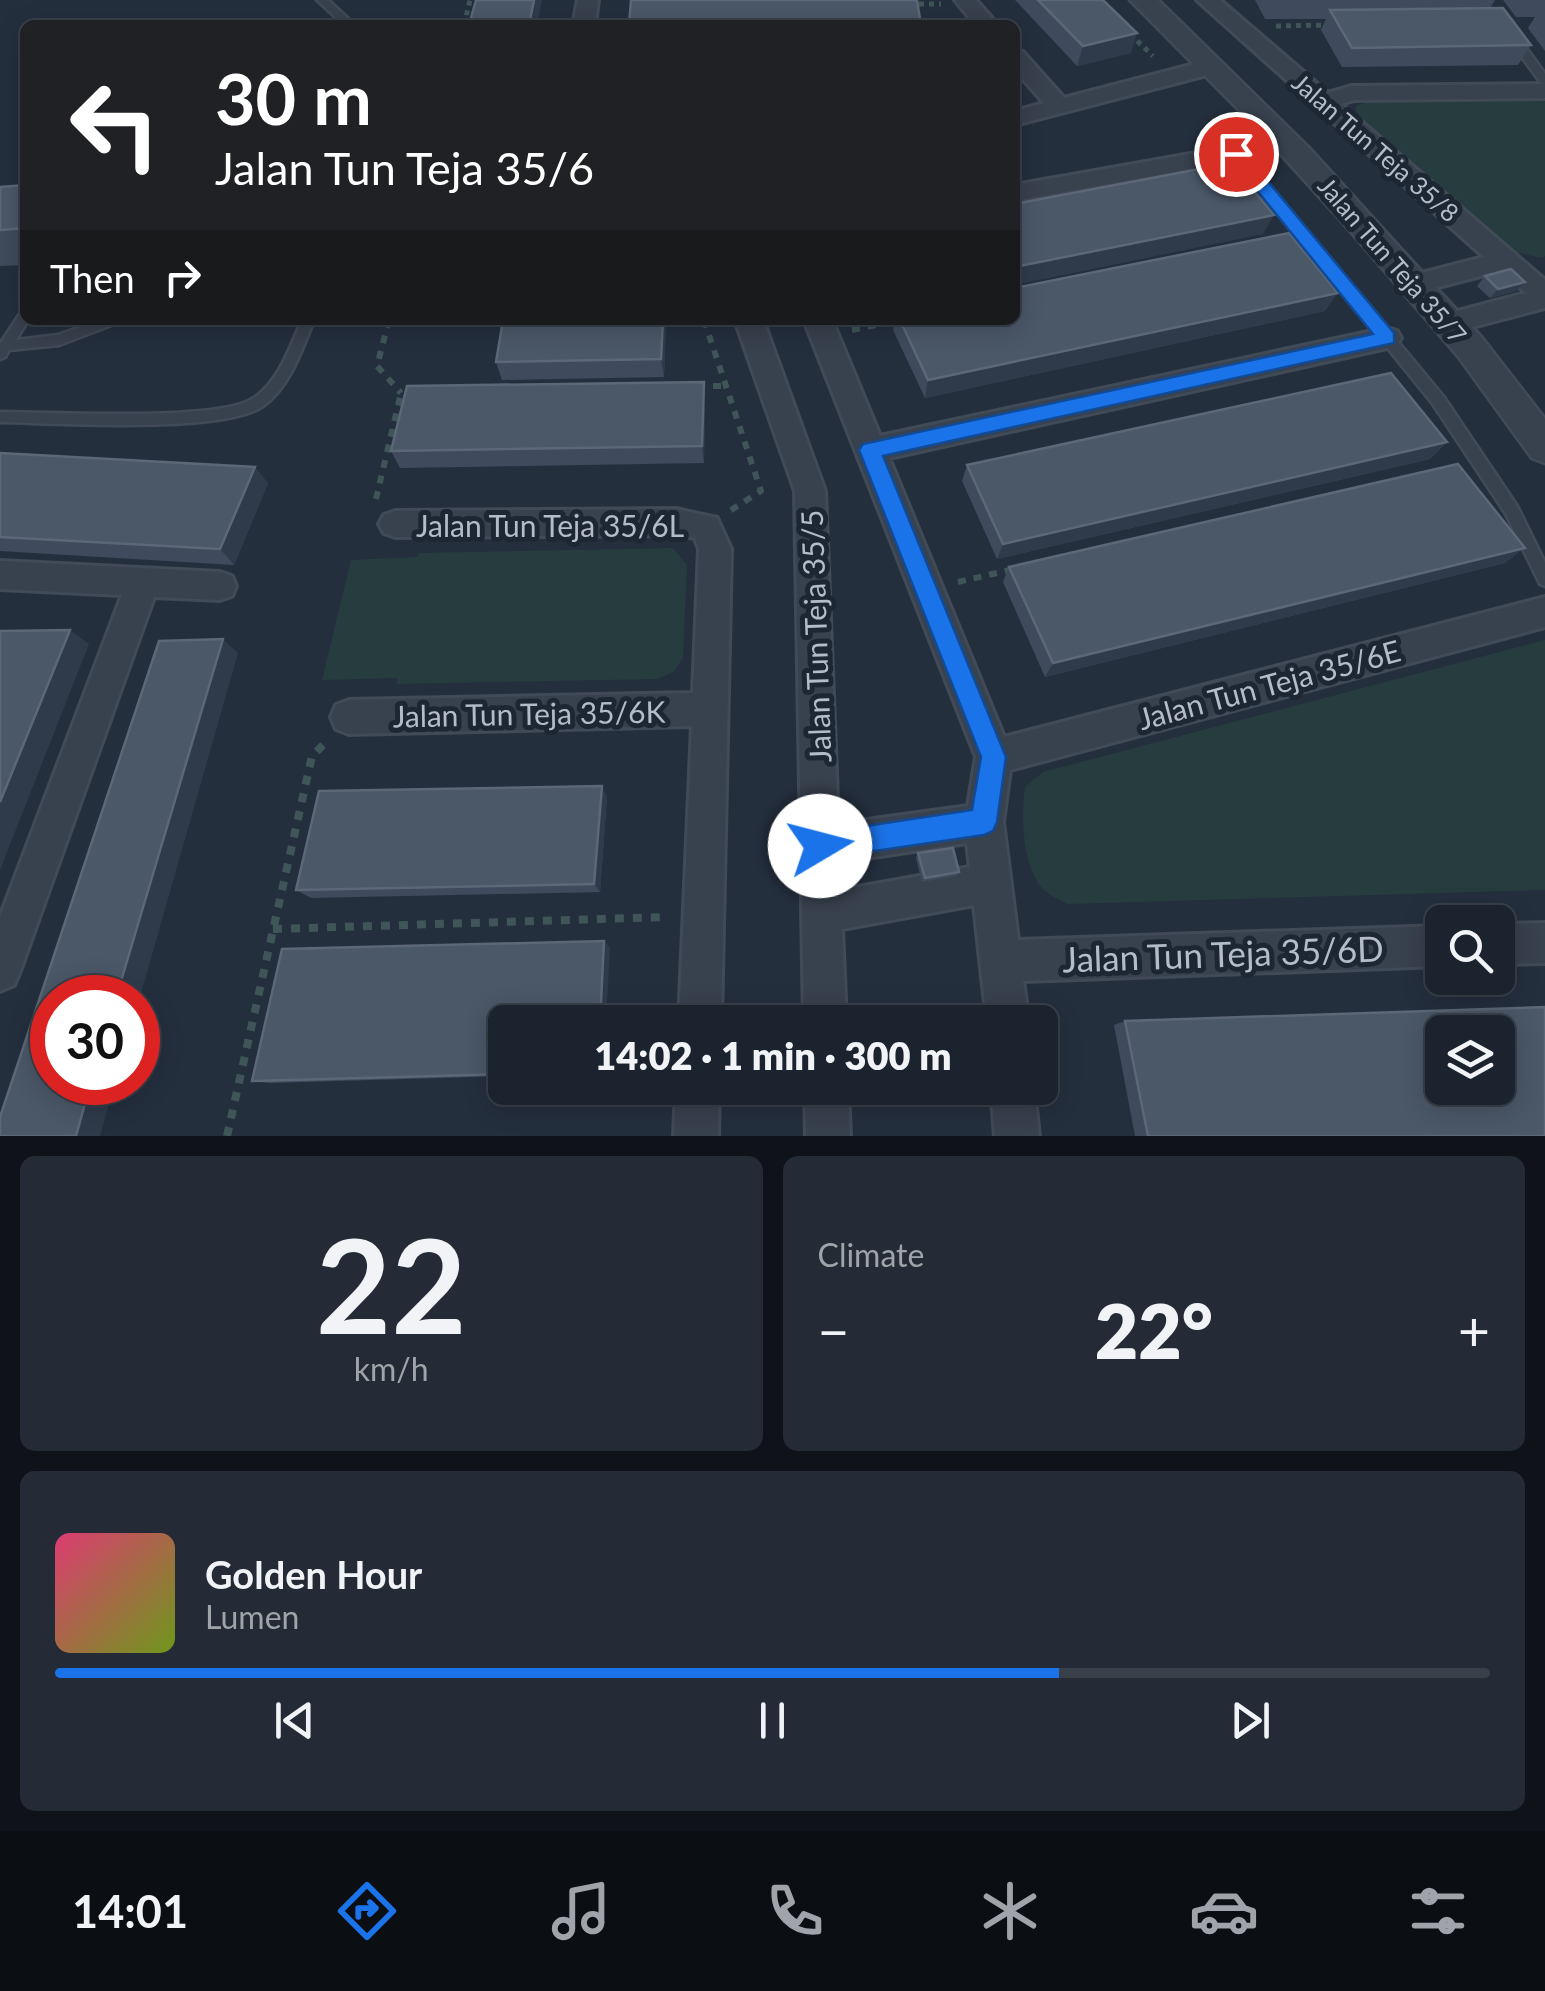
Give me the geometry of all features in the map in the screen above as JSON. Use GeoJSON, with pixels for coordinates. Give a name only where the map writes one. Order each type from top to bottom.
{"type":"FeatureCollection","features":[{"type":"Feature","properties":{"kind":"street","name":"Jalan Tun Teja 35/7"},"geometry":{"type":"LineString","coordinates":[[1143,0],[1285,138],[1449,322],[1516,404],[1545,448]]}},
{"type":"Feature","properties":{"kind":"street","name":"Jalan Tun Teja 35/8"},"geometry":{"type":"LineString","coordinates":[[1207,0],[1533,280]]}},
{"type":"Feature","properties":{"kind":"street"},"geometry":{"type":"LineString","coordinates":[[1020,66],[1059,106]]}},
{"type":"Feature","properties":{"kind":"street"},"geometry":{"type":"LineString","coordinates":[[1020,117],[1214,66]]}},
{"type":"Feature","properties":{"kind":"street"},"geometry":{"type":"LineString","coordinates":[[1324,102],[1352,93],[1545,91]]}},
{"type":"Feature","properties":{"kind":"street"},"geometry":{"type":"LineString","coordinates":[[1020,192],[1236,154]]}},
{"type":"Feature","properties":{"kind":"street"},"geometry":{"type":"LineString","coordinates":[[1416,284],[1533,280]]}},
{"type":"Feature","properties":{"kind":"street"},"geometry":{"type":"LineString","coordinates":[[1449,322],[1533,280]]}},
{"type":"Feature","properties":{"kind":"street","name":"Jalan Tun Teja 35/5"},"geometry":{"type":"LineString","coordinates":[[751,325],[810,491],[825,1005]]}},
{"type":"Feature","properties":{"kind":"street"},"geometry":{"type":"LineString","coordinates":[[821,328],[994,757],[984,822],[1007,1005]]}},
{"type":"Feature","properties":{"kind":"street"},"geometry":{"type":"LineString","coordinates":[[870,450],[1387,338]]}},
{"type":"Feature","properties":{"kind":"street","name":"Jalan Tun Teja 35/6L"},"geometry":{"type":"LineString","coordinates":[[395,524],[676,522],[706,528]]}},
{"type":"Feature","properties":{"kind":"street"},"geometry":{"type":"LineString","coordinates":[[700,1005],[715,549],[706,528]]}},
{"type":"Feature","properties":{"kind":"street"},"geometry":{"type":"LineString","coordinates":[[0,575],[220,586]]}},
{"type":"Feature","properties":{"kind":"street"},"geometry":{"type":"LineString","coordinates":[[0,970],[144,582]]}},
{"type":"Feature","properties":{"kind":"street","name":"Jalan Tun Teja 35/6E"},"geometry":{"type":"LineString","coordinates":[[994,757],[1545,612]]}},
{"type":"Feature","properties":{"kind":"street","name":"Jalan Tun Teja 35/6K"},"geometry":{"type":"LineString","coordinates":[[349,717],[710,709]]}},
{"type":"Feature","properties":{"kind":"street"},"geometry":{"type":"LineString","coordinates":[[820,846],[984,822]]}},
{"type":"Feature","properties":{"kind":"street"},"geometry":{"type":"LineString","coordinates":[[822,912],[992,882]]}},
{"type":"Feature","properties":{"kind":"street"},"geometry":{"type":"LineString","coordinates":[[1515,944],[1545,943]]}},
{"type":"Feature","properties":{"kind":"street","name":"Jalan Tun Teja 35/6D"},"geometry":{"type":"LineString","coordinates":[[1004,960],[1425,947]]}},
{"type":"Feature","properties":{"kind":"street"},"geometry":{"type":"LineString","coordinates":[[696,1136],[697,1105]]}},
{"type":"Feature","properties":{"kind":"street"},"geometry":{"type":"LineString","coordinates":[[827,1105],[828,1136]]}},
{"type":"Feature","properties":{"kind":"street"},"geometry":{"type":"LineString","coordinates":[[1014,1105],[1017,1136]]}},
{"type":"Feature","properties":{"kind":"lane"},"geometry":{"type":"LineString","coordinates":[[322,0],[344,20]]}},
{"type":"Feature","properties":{"kind":"lane"},"geometry":{"type":"LineString","coordinates":[[1502,22],[1545,81]]}},
{"type":"Feature","properties":{"kind":"lane"},"geometry":{"type":"LineString","coordinates":[[1236,154],[1438,400],[1512,510],[1545,579]]}},
{"type":"Feature","properties":{"kind":"lane"},"geometry":{"type":"LineString","coordinates":[[5,350],[20,324]]}},
{"type":"Feature","properties":{"kind":"lane"},"geometry":{"type":"LineString","coordinates":[[5,350],[60,340],[100,325]]}},
{"type":"Feature","properties":{"kind":"lane"},"geometry":{"type":"LineString","coordinates":[[0,417],[226,415],[255,406],[288,369],[306,325]]}},
{"type":"Feature","properties":{"kind":"path"},"geometry":{"type":"LineString","coordinates":[[892,4],[966,2]]}},
{"type":"Feature","properties":{"kind":"path"},"geometry":{"type":"LineString","coordinates":[[1118,23],[1154,57]]}},
{"type":"Feature","properties":{"kind":"path"},"geometry":{"type":"LineString","coordinates":[[1237,26],[1332,25]]}},
{"type":"Feature","properties":{"kind":"path"},"geometry":{"type":"LineString","coordinates":[[388,325],[378,366],[400,392],[420,392]]}},
{"type":"Feature","properties":{"kind":"path"},"geometry":{"type":"LineString","coordinates":[[706,325],[761,490],[706,528]]}},
{"type":"Feature","properties":{"kind":"path"},"geometry":{"type":"LineString","coordinates":[[821,328],[851,325]]}},
{"type":"Feature","properties":{"kind":"path"},"geometry":{"type":"LineString","coordinates":[[690,386],[728,386]]}},
{"type":"Feature","properties":{"kind":"path"},"geometry":{"type":"LineString","coordinates":[[395,524],[374,509],[400,392]]}},
{"type":"Feature","properties":{"kind":"path"},"geometry":{"type":"LineString","coordinates":[[929,588],[1024,566]]}},
{"type":"Feature","properties":{"kind":"path"},"geometry":{"type":"LineString","coordinates":[[227,1136],[312,756],[349,717]]}},
{"type":"Feature","properties":{"kind":"path"},"geometry":{"type":"LineString","coordinates":[[273,928],[703,916]]}},
{"type":"Feature","properties":{"kind":"green space"},"geometry":{"type":"Polygon","coordinates":[[[1545,98],[1542,258],[1512,251],[1356,117],[1356,106],[1371,101],[1545,98]]]}},
{"type":"Feature","properties":{"kind":"green space"},"geometry":{"type":"Polygon","coordinates":[[[673,548],[687,565],[683,657],[674,672],[657,679],[397,684],[397,678],[322,680],[351,560],[417,557],[419,553],[673,548]]]}},
{"type":"Feature","properties":{"kind":"green space"},"geometry":{"type":"Polygon","coordinates":[[[1545,640],[1545,890],[1068,904],[1046,892],[1035,877],[1024,839],[1024,799],[1025,787],[1043,772],[1545,640]]]}},
{"type":"Feature","properties":{"kind":"building"},"geometry":{"type":"Polygon","coordinates":[[[476,0],[534,0],[530,20],[470,20],[476,0]]]}},
{"type":"Feature","properties":{"kind":"building"},"geometry":{"type":"Polygon","coordinates":[[[631,0],[917,0],[920,20],[629,20],[631,0]]]}},
{"type":"Feature","properties":{"kind":"building"},"geometry":{"type":"Polygon","coordinates":[[[1038,0],[1103,0],[1137,33],[1083,46],[1038,0]]]}},
{"type":"Feature","properties":{"kind":"building"},"geometry":{"type":"Polygon","coordinates":[[[1503,8],[1531,45],[1352,48],[1330,10],[1503,8]]]}},
{"type":"Feature","properties":{"kind":"building"},"geometry":{"type":"Polygon","coordinates":[[[1231,163],[1274,215],[1020,266],[1020,203],[1231,163]]]}},
{"type":"Feature","properties":{"kind":"building"},"geometry":{"type":"Polygon","coordinates":[[[20,185],[20,228],[0,230],[0,187],[20,185]]]}},
{"type":"Feature","properties":{"kind":"building"},"geometry":{"type":"Polygon","coordinates":[[[1289,233],[1338,293],[928,380],[902,325],[1020,325],[1020,287],[1289,233]]]}},
{"type":"Feature","properties":{"kind":"building"},"geometry":{"type":"Polygon","coordinates":[[[1511,269],[1525,282],[1498,289],[1485,276],[1511,269]]]}},
{"type":"Feature","properties":{"kind":"building"},"geometry":{"type":"Polygon","coordinates":[[[502,325],[663,325],[661,359],[496,362],[502,325]]]}},
{"type":"Feature","properties":{"kind":"building"},"geometry":{"type":"Polygon","coordinates":[[[1391,373],[1447,442],[1003,544],[967,465],[1391,373]]]}},
{"type":"Feature","properties":{"kind":"building"},"geometry":{"type":"Polygon","coordinates":[[[704,382],[702,446],[391,451],[407,386],[704,382]]]}},
{"type":"Feature","properties":{"kind":"building"},"geometry":{"type":"Polygon","coordinates":[[[0,453],[255,467],[220,549],[0,537],[0,453]]]}},
{"type":"Feature","properties":{"kind":"building"},"geometry":{"type":"Polygon","coordinates":[[[1458,464],[1525,548],[1053,663],[1009,567],[1458,464]]]}},
{"type":"Feature","properties":{"kind":"building"},"geometry":{"type":"Polygon","coordinates":[[[70,630],[0,802],[0,631],[70,630]]]}},
{"type":"Feature","properties":{"kind":"building"},"geometry":{"type":"Polygon","coordinates":[[[223,639],[123,975],[47,975],[159,641],[223,639]]]}},
{"type":"Feature","properties":{"kind":"building"},"geometry":{"type":"Polygon","coordinates":[[[602,786],[594,884],[296,890],[319,791],[602,786]]]}},
{"type":"Feature","properties":{"kind":"building"},"geometry":{"type":"Polygon","coordinates":[[[953,848],[959,872],[925,878],[918,853],[953,848]]]}},
{"type":"Feature","properties":{"kind":"building"},"geometry":{"type":"Polygon","coordinates":[[[604,941],[601,1005],[488,1005],[488,1074],[252,1081],[282,949],[604,941]]]}},
{"type":"Feature","properties":{"kind":"building"},"geometry":{"type":"Polygon","coordinates":[[[1545,1007],[1545,1136],[1148,1136],[1125,1021],[1545,1007]]]}},
{"type":"Feature","properties":{"kind":"building"},"geometry":{"type":"Polygon","coordinates":[[[30,1027],[30,1105],[85,1105],[76,1136],[0,1136],[0,1117],[30,1027]]]}},
{"type":"Feature","properties":{"kind":"route"},"geometry":{"type":"LineString","coordinates":[[820,846],[984,822],[994,757],[929,588],[870,450],[1387,338],[1236,154]]}}]}
